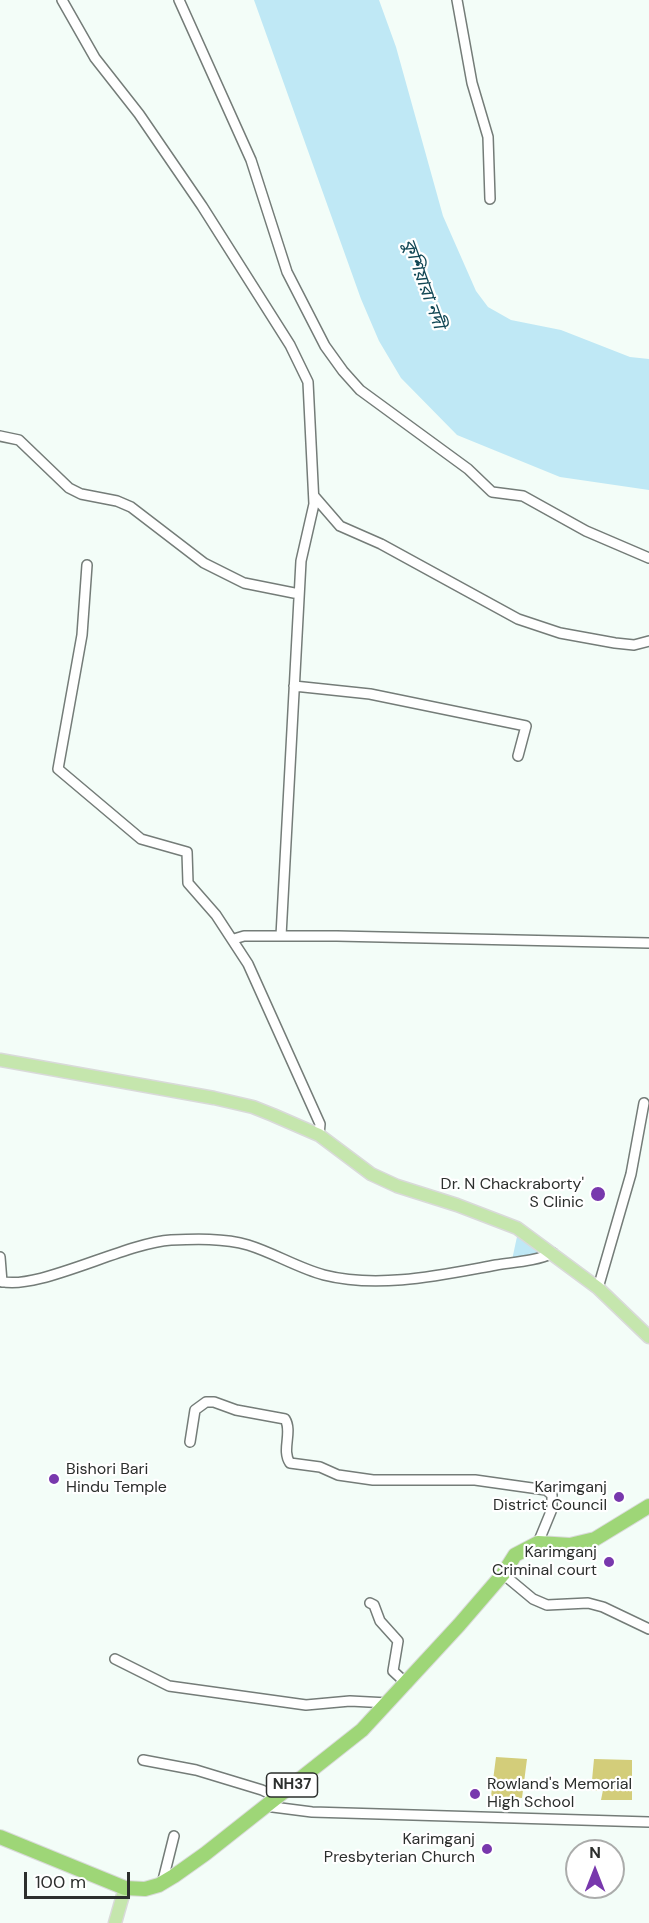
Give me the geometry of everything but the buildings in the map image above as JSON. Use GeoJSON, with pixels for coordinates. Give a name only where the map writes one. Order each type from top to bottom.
{"type":"FeatureCollection","features":[{"type":"Feature","properties":{"kind":"highway"},"geometry":{"type":"LineString","coordinates":[[538,1543],[570,1545],[595,1539],[649,1506]]}},
{"type":"Feature","properties":{"kind":"highway","name":"NH37"},"geometry":{"type":"LineString","coordinates":[[0,1837],[125,1888],[145,1889],[162,1884],[205,1854],[362,1730],[407,1684],[503,1574],[515,1555],[538,1543]]}},
{"type":"Feature","properties":{"kind":"main road"},"geometry":{"type":"LineString","coordinates":[[0,1060],[254,1107],[319,1135],[371,1174],[397,1186],[508,1224],[553,1253],[598,1288],[649,1336]]}},
{"type":"Feature","properties":{"kind":"main road"},"geometry":{"type":"LineString","coordinates":[[115,1923],[125,1888]]}},
{"type":"Feature","properties":{"kind":"street"},"geometry":{"type":"LineString","coordinates":[[62,0],[95,58],[139,114],[202,206],[290,345],[308,382],[314,496],[301,561],[280,936]]}},
{"type":"Feature","properties":{"kind":"street"},"geometry":{"type":"LineString","coordinates":[[179,0],[251,160],[287,272],[325,346],[343,371],[360,390],[468,469],[492,492],[523,496],[586,531],[649,558]]}},
{"type":"Feature","properties":{"kind":"street"},"geometry":{"type":"LineString","coordinates":[[458,0],[472,83],[488,137],[490,199]]}},
{"type":"Feature","properties":{"kind":"street"},"geometry":{"type":"LineString","coordinates":[[0,436],[19,440],[69,488],[81,494],[117,501],[131,507],[204,563],[244,584],[299,594]]}},
{"type":"Feature","properties":{"kind":"street"},"geometry":{"type":"LineString","coordinates":[[314,496],[340,526],[381,544],[518,619],[560,633],[615,643],[634,645],[649,641]]}},
{"type":"Feature","properties":{"kind":"street"},"geometry":{"type":"LineString","coordinates":[[87,565],[82,635],[58,770],[141,839],[187,852],[188,883],[234,939],[248,964],[320,1124],[319,1135]]}},
{"type":"Feature","properties":{"kind":"street"},"geometry":{"type":"LineString","coordinates":[[294,686],[370,694],[526,726],[518,756]]}},
{"type":"Feature","properties":{"kind":"street"},"geometry":{"type":"LineString","coordinates":[[234,939],[244,936],[280,936],[649,942]]}},
{"type":"Feature","properties":{"kind":"street"},"geometry":{"type":"LineString","coordinates":[[598,1288],[631,1174],[644,1103]]}},
{"type":"Feature","properties":{"kind":"street"},"geometry":{"type":"LineString","coordinates":[[0,1257],[1,1281],[11,1285],[72,1269],[129,1248],[169,1240],[221,1241],[246,1245],[323,1275],[352,1280],[425,1278],[553,1253]]}},
{"type":"Feature","properties":{"kind":"street"},"geometry":{"type":"LineString","coordinates":[[190,1442],[195,1410],[206,1402],[214,1402],[236,1410],[285,1419],[288,1426],[286,1458],[290,1463],[320,1467],[338,1476],[373,1480],[475,1480],[546,1491],[552,1495],[552,1509],[538,1543]]}},
{"type":"Feature","properties":{"kind":"street"},"geometry":{"type":"LineString","coordinates":[[503,1574],[533,1599],[547,1605],[588,1603],[603,1606],[649,1629]]}},
{"type":"Feature","properties":{"kind":"street"},"geometry":{"type":"LineString","coordinates":[[370,1604],[374,1605],[380,1621],[398,1641],[393,1671],[407,1684]]}},
{"type":"Feature","properties":{"kind":"street"},"geometry":{"type":"LineString","coordinates":[[115,1659],[170,1686],[306,1706],[350,1701],[388,1703]]}},
{"type":"Feature","properties":{"kind":"street"},"geometry":{"type":"LineString","coordinates":[[143,1760],[196,1770],[262,1790],[270,1794],[269,1803],[312,1812],[649,1822]]}},
{"type":"Feature","properties":{"kind":"street"},"geometry":{"type":"LineString","coordinates":[[162,1884],[174,1836]]}},
{"type":"Feature","properties":{"kind":"shaded area"},"geometry":{"type":"Polygon","coordinates":[[[496,1757],[527,1759],[522,1798],[491,1796],[496,1757]]]}},
{"type":"Feature","properties":{"kind":"shaded area"},"geometry":{"type":"Polygon","coordinates":[[[594,1759],[632,1760],[632,1800],[601,1800],[603,1790],[591,1791],[594,1759]]]}},
{"type":"Feature","properties":{"kind":"water","name":"কুশিয়ারা নদী"},"geometry":{"type":"Polygon","coordinates":[[[254,0],[379,0],[396,47],[443,216],[476,291],[488,307],[511,320],[561,330],[630,357],[649,359],[649,490],[560,477],[457,435],[401,378],[379,341],[361,299],[254,0]]]}},
{"type":"Feature","properties":{"kind":"water"},"geometry":{"type":"Polygon","coordinates":[[[518,1232],[548,1252],[512,1260],[518,1232]]]}},
{"type":"Feature","properties":{"kind":"place","name":"Dr. N Chackraborty' S Clinic"},"geometry":{"type":"Point","coordinates":[598,1194]}},
{"type":"Feature","properties":{"kind":"place","name":"Bishori Bari Hindu Temple"},"geometry":{"type":"Point","coordinates":[54,1479]}},
{"type":"Feature","properties":{"kind":"place","name":"Karimganj District Council"},"geometry":{"type":"Point","coordinates":[619,1497]}},
{"type":"Feature","properties":{"kind":"place","name":"Karimganj Criminal court"},"geometry":{"type":"Point","coordinates":[609,1562]}},
{"type":"Feature","properties":{"kind":"place","name":"Rowland's Memorial High School"},"geometry":{"type":"Point","coordinates":[475,1794]}},
{"type":"Feature","properties":{"kind":"place","name":"Karimganj Presbyterian Church"},"geometry":{"type":"Point","coordinates":[487,1849]}}]}
